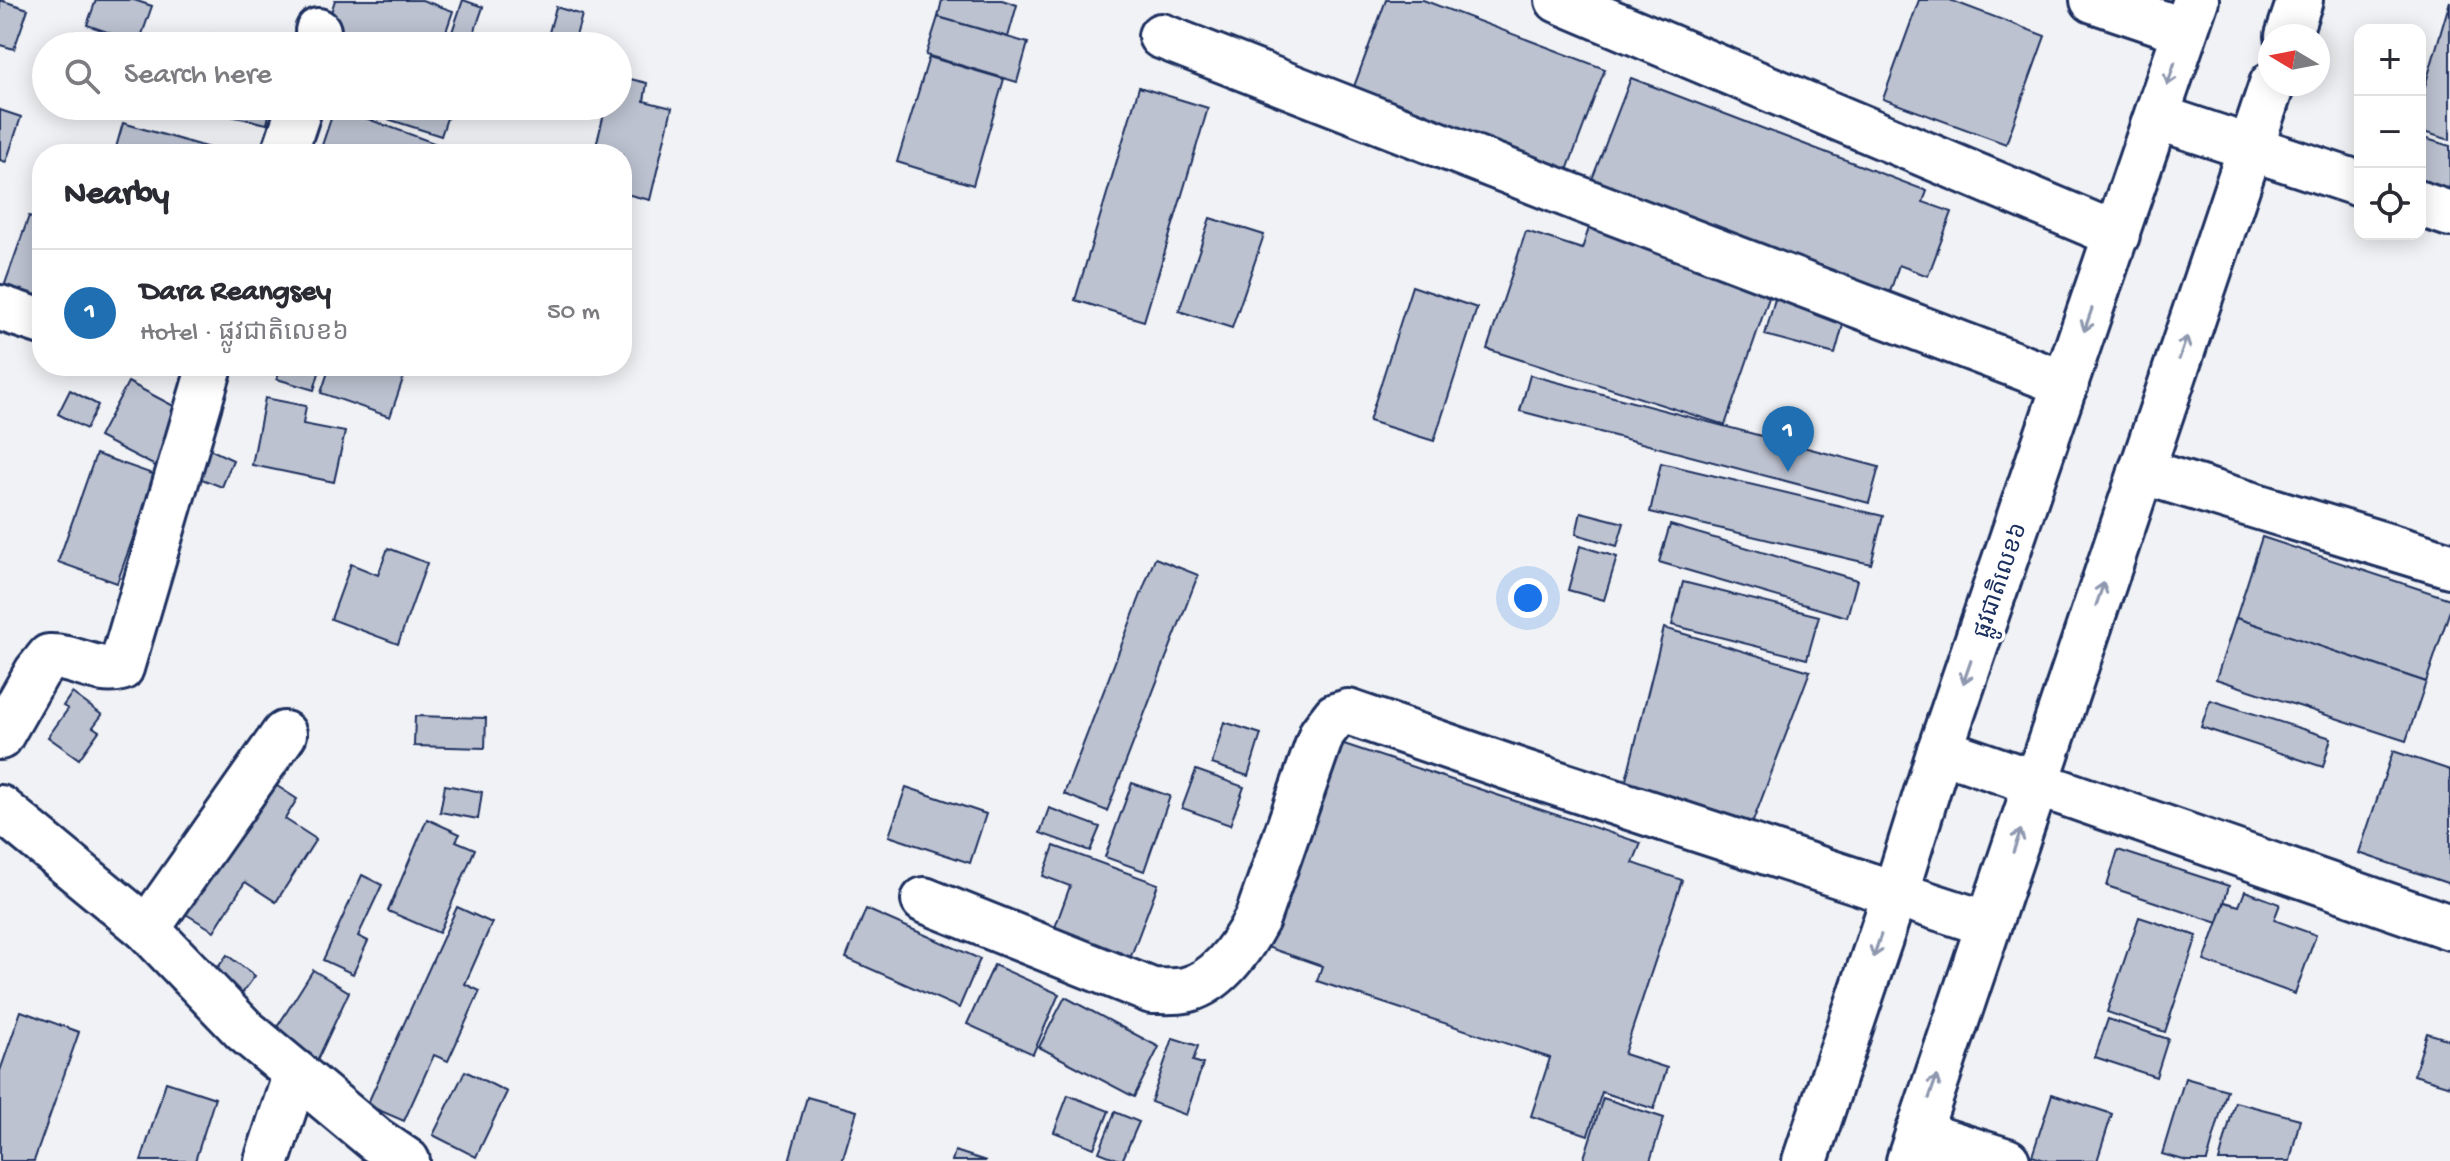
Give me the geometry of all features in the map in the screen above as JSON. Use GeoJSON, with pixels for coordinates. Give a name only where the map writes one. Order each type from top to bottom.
{"type":"FeatureCollection","features":[{"type":"Feature","properties":{"kind":"street"},"geometry":{"type":"LineString","coordinates":[[1558,0],[2117,235]]}},
{"type":"Feature","properties":{"kind":"street"},"geometry":{"type":"LineString","coordinates":[[2093,0],[2191,16]]}},
{"type":"Feature","properties":{"kind":"street"},"geometry":{"type":"LineString","coordinates":[[2292,24],[2300,0]]}},
{"type":"Feature","properties":{"kind":"street","name":"ផ្លូវជាតិលេខ៦"},"geometry":{"type":"LineString","coordinates":[[1805,1161],[1940,750],[2191,16]]}},
{"type":"Feature","properties":{"kind":"street"},"geometry":{"type":"LineString","coordinates":[[1161,36],[2066,384]]}},
{"type":"Feature","properties":{"kind":"street"},"geometry":{"type":"LineString","coordinates":[[2007,1161],[1913,1147],[2268,96]]}},
{"type":"Feature","properties":{"kind":"street"},"geometry":{"type":"LineString","coordinates":[[2157,117],[2354,182]]}},
{"type":"Feature","properties":{"kind":"street"},"geometry":{"type":"LineString","coordinates":[[287,144],[295,120]]}},
{"type":"Feature","properties":{"kind":"street"},"geometry":{"type":"LineString","coordinates":[[2426,206],[2450,214]]}},
{"type":"Feature","properties":{"kind":"street"},"geometry":{"type":"LineString","coordinates":[[0,308],[32,319]]}},
{"type":"Feature","properties":{"kind":"street"},"geometry":{"type":"LineString","coordinates":[[0,737],[49,657],[64,656],[110,671],[121,668],[207,376]]}},
{"type":"Feature","properties":{"kind":"street"},"geometry":{"type":"LineString","coordinates":[[2141,471],[2450,565]]}},
{"type":"Feature","properties":{"kind":"street"},"geometry":{"type":"LineString","coordinates":[[924,900],[1152,991],[1183,991],[1202,984],[1244,944],[1257,919],[1322,733],[1335,716],[1348,712],[1988,924]]}},
{"type":"Feature","properties":{"kind":"street"},"geometry":{"type":"LineString","coordinates":[[147,929],[284,734]]}},
{"type":"Feature","properties":{"kind":"street"},"geometry":{"type":"LineString","coordinates":[[1940,750],[2450,927]]}},
{"type":"Feature","properties":{"kind":"street"},"geometry":{"type":"LineString","coordinates":[[0,808],[147,929],[244,1030],[376,1140],[407,1161]]}},
{"type":"Feature","properties":{"kind":"street"},"geometry":{"type":"LineString","coordinates":[[267,1161],[296,1073]]}},
{"type":"Feature","properties":{"kind":"building"},"geometry":{"type":"Polygon","coordinates":[[[0,0],[28,9],[14,49],[0,45],[0,0]]]}},
{"type":"Feature","properties":{"kind":"building"},"geometry":{"type":"Polygon","coordinates":[[[96,0],[134,0],[152,6],[143,32],[107,32],[87,25],[96,0]]]}},
{"type":"Feature","properties":{"kind":"building"},"geometry":{"type":"Polygon","coordinates":[[[335,0],[422,0],[453,11],[446,32],[338,32],[326,28],[335,0]]]}},
{"type":"Feature","properties":{"kind":"building"},"geometry":{"type":"Polygon","coordinates":[[[463,0],[483,7],[474,32],[452,32],[463,0]]]}},
{"type":"Feature","properties":{"kind":"building"},"geometry":{"type":"Polygon","coordinates":[[[942,0],[1002,0],[1017,5],[1008,37],[938,17],[942,0]]]}},
{"type":"Feature","properties":{"kind":"building"},"geometry":{"type":"Polygon","coordinates":[[[1386,0],[1423,0],[1605,69],[1566,173],[1352,92],[1386,0]]]}},
{"type":"Feature","properties":{"kind":"building"},"geometry":{"type":"Polygon","coordinates":[[[1919,0],[1950,0],[2045,36],[2006,144],[1883,99],[1919,0]]]}},
{"type":"Feature","properties":{"kind":"building"},"geometry":{"type":"Polygon","coordinates":[[[2450,1],[2450,140],[2426,133],[2426,83],[2450,1]]]}},
{"type":"Feature","properties":{"kind":"building"},"geometry":{"type":"Polygon","coordinates":[[[556,7],[582,15],[577,32],[549,32],[556,7]]]}},
{"type":"Feature","properties":{"kind":"building"},"geometry":{"type":"Polygon","coordinates":[[[938,17],[1028,43],[1017,82],[926,55],[938,17]]]}},
{"type":"Feature","properties":{"kind":"building"},"geometry":{"type":"Polygon","coordinates":[[[929,57],[1004,79],[973,185],[897,162],[929,57]]]}},
{"type":"Feature","properties":{"kind":"building"},"geometry":{"type":"Polygon","coordinates":[[[1631,78],[1927,191],[1923,202],[1952,212],[1928,276],[1899,265],[1889,295],[1591,182],[1631,78]]]}},
{"type":"Feature","properties":{"kind":"building"},"geometry":{"type":"Polygon","coordinates":[[[632,79],[647,83],[644,101],[672,108],[650,200],[632,196],[632,144],[596,144],[602,120],[632,120],[632,79]]]}},
{"type":"Feature","properties":{"kind":"building"},"geometry":{"type":"Polygon","coordinates":[[[1139,87],[1208,108],[1144,321],[1075,300],[1139,87]]]}},
{"type":"Feature","properties":{"kind":"building"},"geometry":{"type":"Polygon","coordinates":[[[0,110],[21,117],[6,162],[0,160],[0,110]]]}},
{"type":"Feature","properties":{"kind":"building"},"geometry":{"type":"Polygon","coordinates":[[[331,120],[371,120],[437,144],[322,144],[331,120]]]}},
{"type":"Feature","properties":{"kind":"building"},"geometry":{"type":"Polygon","coordinates":[[[391,120],[446,120],[441,136],[391,120]]]}},
{"type":"Feature","properties":{"kind":"building"},"geometry":{"type":"Polygon","coordinates":[[[123,123],[195,144],[117,144],[123,123]]]}},
{"type":"Feature","properties":{"kind":"building"},"geometry":{"type":"Polygon","coordinates":[[[2426,139],[2450,146],[2450,185],[2447,193],[2426,187],[2426,139]]]}},
{"type":"Feature","properties":{"kind":"building"},"geometry":{"type":"Polygon","coordinates":[[[29,216],[32,217],[32,312],[0,298],[29,216]]]}},
{"type":"Feature","properties":{"kind":"building"},"geometry":{"type":"Polygon","coordinates":[[[1210,218],[1264,235],[1232,328],[1179,311],[1210,218]]]}},
{"type":"Feature","properties":{"kind":"building"},"geometry":{"type":"Polygon","coordinates":[[[1591,222],[1774,283],[1725,425],[1487,349],[1526,231],[1582,249],[1591,222]]]}},
{"type":"Feature","properties":{"kind":"building"},"geometry":{"type":"Polygon","coordinates":[[[1412,286],[1477,308],[1434,441],[1369,421],[1412,286]]]}},
{"type":"Feature","properties":{"kind":"building"},"geometry":{"type":"Polygon","coordinates":[[[1778,288],[1848,307],[1835,354],[1765,335],[1778,288]]]}},
{"type":"Feature","properties":{"kind":"building"},"geometry":{"type":"Polygon","coordinates":[[[1530,375],[1879,467],[1869,503],[1520,411],[1530,375]]]}},
{"type":"Feature","properties":{"kind":"building"},"geometry":{"type":"Polygon","coordinates":[[[278,376],[318,376],[314,390],[277,379],[278,376]]]}},
{"type":"Feature","properties":{"kind":"building"},"geometry":{"type":"Polygon","coordinates":[[[327,376],[404,376],[390,417],[321,393],[327,376]]]}},
{"type":"Feature","properties":{"kind":"building"},"geometry":{"type":"Polygon","coordinates":[[[128,382],[185,412],[157,467],[99,437],[128,382]]]}},
{"type":"Feature","properties":{"kind":"building"},"geometry":{"type":"Polygon","coordinates":[[[70,390],[98,405],[86,429],[58,414],[70,390]]]}},
{"type":"Feature","properties":{"kind":"building"},"geometry":{"type":"Polygon","coordinates":[[[265,398],[306,406],[303,424],[345,432],[334,482],[252,465],[265,398]]]}},
{"type":"Feature","properties":{"kind":"building"},"geometry":{"type":"Polygon","coordinates":[[[201,445],[233,460],[222,487],[189,474],[201,445]]]}},
{"type":"Feature","properties":{"kind":"building"},"geometry":{"type":"Polygon","coordinates":[[[96,454],[164,478],[152,513],[143,510],[117,583],[58,562],[96,454]]]}},
{"type":"Feature","properties":{"kind":"building"},"geometry":{"type":"Polygon","coordinates":[[[1661,463],[1883,516],[1871,564],[1650,512],[1661,463]]]}},
{"type":"Feature","properties":{"kind":"building"},"geometry":{"type":"Polygon","coordinates":[[[1581,512],[1624,523],[1617,546],[1576,534],[1581,512]]]}},
{"type":"Feature","properties":{"kind":"building"},"geometry":{"type":"Polygon","coordinates":[[[1670,525],[1857,580],[1847,617],[1659,562],[1670,525]]]}},
{"type":"Feature","properties":{"kind":"building"},"geometry":{"type":"Polygon","coordinates":[[[2262,537],[2450,599],[2450,610],[2426,682],[2236,618],[2262,537]]]}},
{"type":"Feature","properties":{"kind":"building"},"geometry":{"type":"Polygon","coordinates":[[[1580,546],[1617,557],[1604,600],[1568,590],[1580,546]]]}},
{"type":"Feature","properties":{"kind":"building"},"geometry":{"type":"Polygon","coordinates":[[[388,548],[427,563],[398,644],[331,619],[351,564],[378,575],[388,548]]]}},
{"type":"Feature","properties":{"kind":"building"},"geometry":{"type":"Polygon","coordinates":[[[1155,558],[1198,575],[1107,811],[1064,794],[1155,558]]]}},
{"type":"Feature","properties":{"kind":"building"},"geometry":{"type":"Polygon","coordinates":[[[1683,582],[1819,616],[1807,659],[1672,625],[1683,582]]]}},
{"type":"Feature","properties":{"kind":"building"},"geometry":{"type":"Polygon","coordinates":[[[2236,618],[2426,682],[2406,741],[2216,679],[2236,618]]]}},
{"type":"Feature","properties":{"kind":"building"},"geometry":{"type":"Polygon","coordinates":[[[1664,628],[1810,671],[1752,824],[1625,784],[1664,628]]]}},
{"type":"Feature","properties":{"kind":"building"},"geometry":{"type":"Polygon","coordinates":[[[72,693],[102,715],[93,727],[99,731],[79,759],[48,737],[68,709],[63,706],[72,693]]]}},
{"type":"Feature","properties":{"kind":"building"},"geometry":{"type":"Polygon","coordinates":[[[2210,700],[2331,738],[2323,767],[2201,727],[2210,700]]]}},
{"type":"Feature","properties":{"kind":"building"},"geometry":{"type":"Polygon","coordinates":[[[415,716],[486,718],[485,748],[414,746],[415,716]]]}},
{"type":"Feature","properties":{"kind":"building"},"geometry":{"type":"Polygon","coordinates":[[[1224,722],[1261,734],[1248,776],[1212,764],[1224,722]]]}},
{"type":"Feature","properties":{"kind":"building"},"geometry":{"type":"Polygon","coordinates":[[[1329,739],[1641,843],[1633,863],[1682,880],[1624,1054],[1667,1068],[1654,1109],[1602,1092],[1588,1135],[1531,1116],[1550,1058],[1317,981],[1322,966],[1261,945],[1329,739]]]}},
{"type":"Feature","properties":{"kind":"building"},"geometry":{"type":"Polygon","coordinates":[[[2393,751],[2450,770],[2450,884],[2359,853],[2393,751]]]}},
{"type":"Feature","properties":{"kind":"building"},"geometry":{"type":"Polygon","coordinates":[[[1196,770],[1244,787],[1230,825],[1182,808],[1196,770]]]}},
{"type":"Feature","properties":{"kind":"building"},"geometry":{"type":"Polygon","coordinates":[[[268,780],[297,799],[285,819],[316,839],[276,902],[245,882],[214,931],[184,913],[268,780]]]}},
{"type":"Feature","properties":{"kind":"building"},"geometry":{"type":"Polygon","coordinates":[[[1132,783],[1170,796],[1144,871],[1105,857],[1132,783]]]}},
{"type":"Feature","properties":{"kind":"building"},"geometry":{"type":"Polygon","coordinates":[[[445,785],[482,792],[478,819],[440,812],[445,785]]]}},
{"type":"Feature","properties":{"kind":"building"},"geometry":{"type":"Polygon","coordinates":[[[906,787],[986,814],[970,863],[889,836],[906,787]]]}},
{"type":"Feature","properties":{"kind":"building"},"geometry":{"type":"Polygon","coordinates":[[[1049,808],[1100,827],[1090,851],[1040,833],[1049,808]]]}},
{"type":"Feature","properties":{"kind":"building"},"geometry":{"type":"Polygon","coordinates":[[[427,819],[460,834],[456,841],[475,849],[439,933],[388,911],[427,819]]]}},
{"type":"Feature","properties":{"kind":"building"},"geometry":{"type":"Polygon","coordinates":[[[1054,846],[1158,884],[1125,972],[1049,944],[1070,886],[1043,876],[1054,846]]]}},
{"type":"Feature","properties":{"kind":"building"},"geometry":{"type":"Polygon","coordinates":[[[2118,850],[2229,886],[2218,923],[2107,886],[2118,850]]]}},
{"type":"Feature","properties":{"kind":"building"},"geometry":{"type":"Polygon","coordinates":[[[362,875],[382,885],[358,936],[368,941],[353,974],[323,960],[362,875]]]}},
{"type":"Feature","properties":{"kind":"building"},"geometry":{"type":"Polygon","coordinates":[[[2245,891],[2280,904],[2274,920],[2316,935],[2295,994],[2204,961],[2225,902],[2239,906],[2245,891]]]}},
{"type":"Feature","properties":{"kind":"building"},"geometry":{"type":"Polygon","coordinates":[[[457,907],[492,923],[465,984],[480,991],[448,1061],[434,1055],[404,1121],[367,1105],[457,907]]]}},
{"type":"Feature","properties":{"kind":"building"},"geometry":{"type":"Polygon","coordinates":[[[866,909],[980,959],[959,1008],[846,958],[866,909]]]}},
{"type":"Feature","properties":{"kind":"building"},"geometry":{"type":"Polygon","coordinates":[[[2139,917],[2197,936],[2165,1032],[2107,1012],[2139,917]]]}},
{"type":"Feature","properties":{"kind":"building"},"geometry":{"type":"Polygon","coordinates":[[[227,955],[255,976],[237,1000],[209,980],[227,955]]]}},
{"type":"Feature","properties":{"kind":"building"},"geometry":{"type":"Polygon","coordinates":[[[994,965],[1059,994],[1033,1054],[967,1024],[994,965]]]}},
{"type":"Feature","properties":{"kind":"building"},"geometry":{"type":"Polygon","coordinates":[[[313,970],[349,992],[316,1063],[274,1032],[313,970]]]}},
{"type":"Feature","properties":{"kind":"building"},"geometry":{"type":"Polygon","coordinates":[[[1065,997],[1159,1047],[1134,1097],[1039,1047],[1065,997]]]}},
{"type":"Feature","properties":{"kind":"building"},"geometry":{"type":"Polygon","coordinates":[[[21,1011],[79,1032],[34,1161],[0,1161],[0,1071],[21,1011]]]}},
{"type":"Feature","properties":{"kind":"building"},"geometry":{"type":"Polygon","coordinates":[[[2108,1019],[2168,1039],[2156,1077],[2095,1057],[2108,1019]]]}},
{"type":"Feature","properties":{"kind":"building"},"geometry":{"type":"Polygon","coordinates":[[[2427,1033],[2450,1040],[2450,1086],[2414,1075],[2427,1033]]]}},
{"type":"Feature","properties":{"kind":"building"},"geometry":{"type":"Polygon","coordinates":[[[1173,1038],[1198,1046],[1193,1061],[1203,1064],[1186,1115],[1151,1102],[1173,1038]]]}},
{"type":"Feature","properties":{"kind":"building"},"geometry":{"type":"Polygon","coordinates":[[[465,1071],[507,1092],[476,1157],[433,1135],[465,1071]]]}},
{"type":"Feature","properties":{"kind":"building"},"geometry":{"type":"Polygon","coordinates":[[[2185,1078],[2227,1090],[2207,1161],[2187,1161],[2162,1154],[2185,1078]]]}},
{"type":"Feature","properties":{"kind":"building"},"geometry":{"type":"Polygon","coordinates":[[[166,1082],[215,1098],[195,1161],[141,1161],[166,1082]]]}},
{"type":"Feature","properties":{"kind":"building"},"geometry":{"type":"Polygon","coordinates":[[[2052,1094],[2112,1114],[2097,1161],[2048,1161],[2032,1156],[2052,1094]]]}},
{"type":"Feature","properties":{"kind":"building"},"geometry":{"type":"Polygon","coordinates":[[[1068,1095],[1109,1111],[1094,1148],[1054,1132],[1068,1095]]]}},
{"type":"Feature","properties":{"kind":"building"},"geometry":{"type":"Polygon","coordinates":[[[807,1097],[857,1111],[842,1161],[789,1161],[807,1097]]]}},
{"type":"Feature","properties":{"kind":"building"},"geometry":{"type":"Polygon","coordinates":[[[1603,1098],[1664,1118],[1650,1161],[1583,1161],[1603,1098]]]}},
{"type":"Feature","properties":{"kind":"building"},"geometry":{"type":"Polygon","coordinates":[[[2235,1102],[2300,1119],[2290,1161],[2219,1161],[2235,1102]]]}},
{"type":"Feature","properties":{"kind":"building"},"geometry":{"type":"Polygon","coordinates":[[[1115,1112],[1139,1122],[1122,1161],[1099,1152],[1115,1112]]]}},
{"type":"Feature","properties":{"kind":"building"},"geometry":{"type":"Polygon","coordinates":[[[955,1151],[986,1161],[952,1161],[955,1151]]]}},
{"type":"Feature","properties":{"kind":"place","name":"Dara Reangsey"},"geometry":{"type":"Point","coordinates":[1788,472]}}]}
